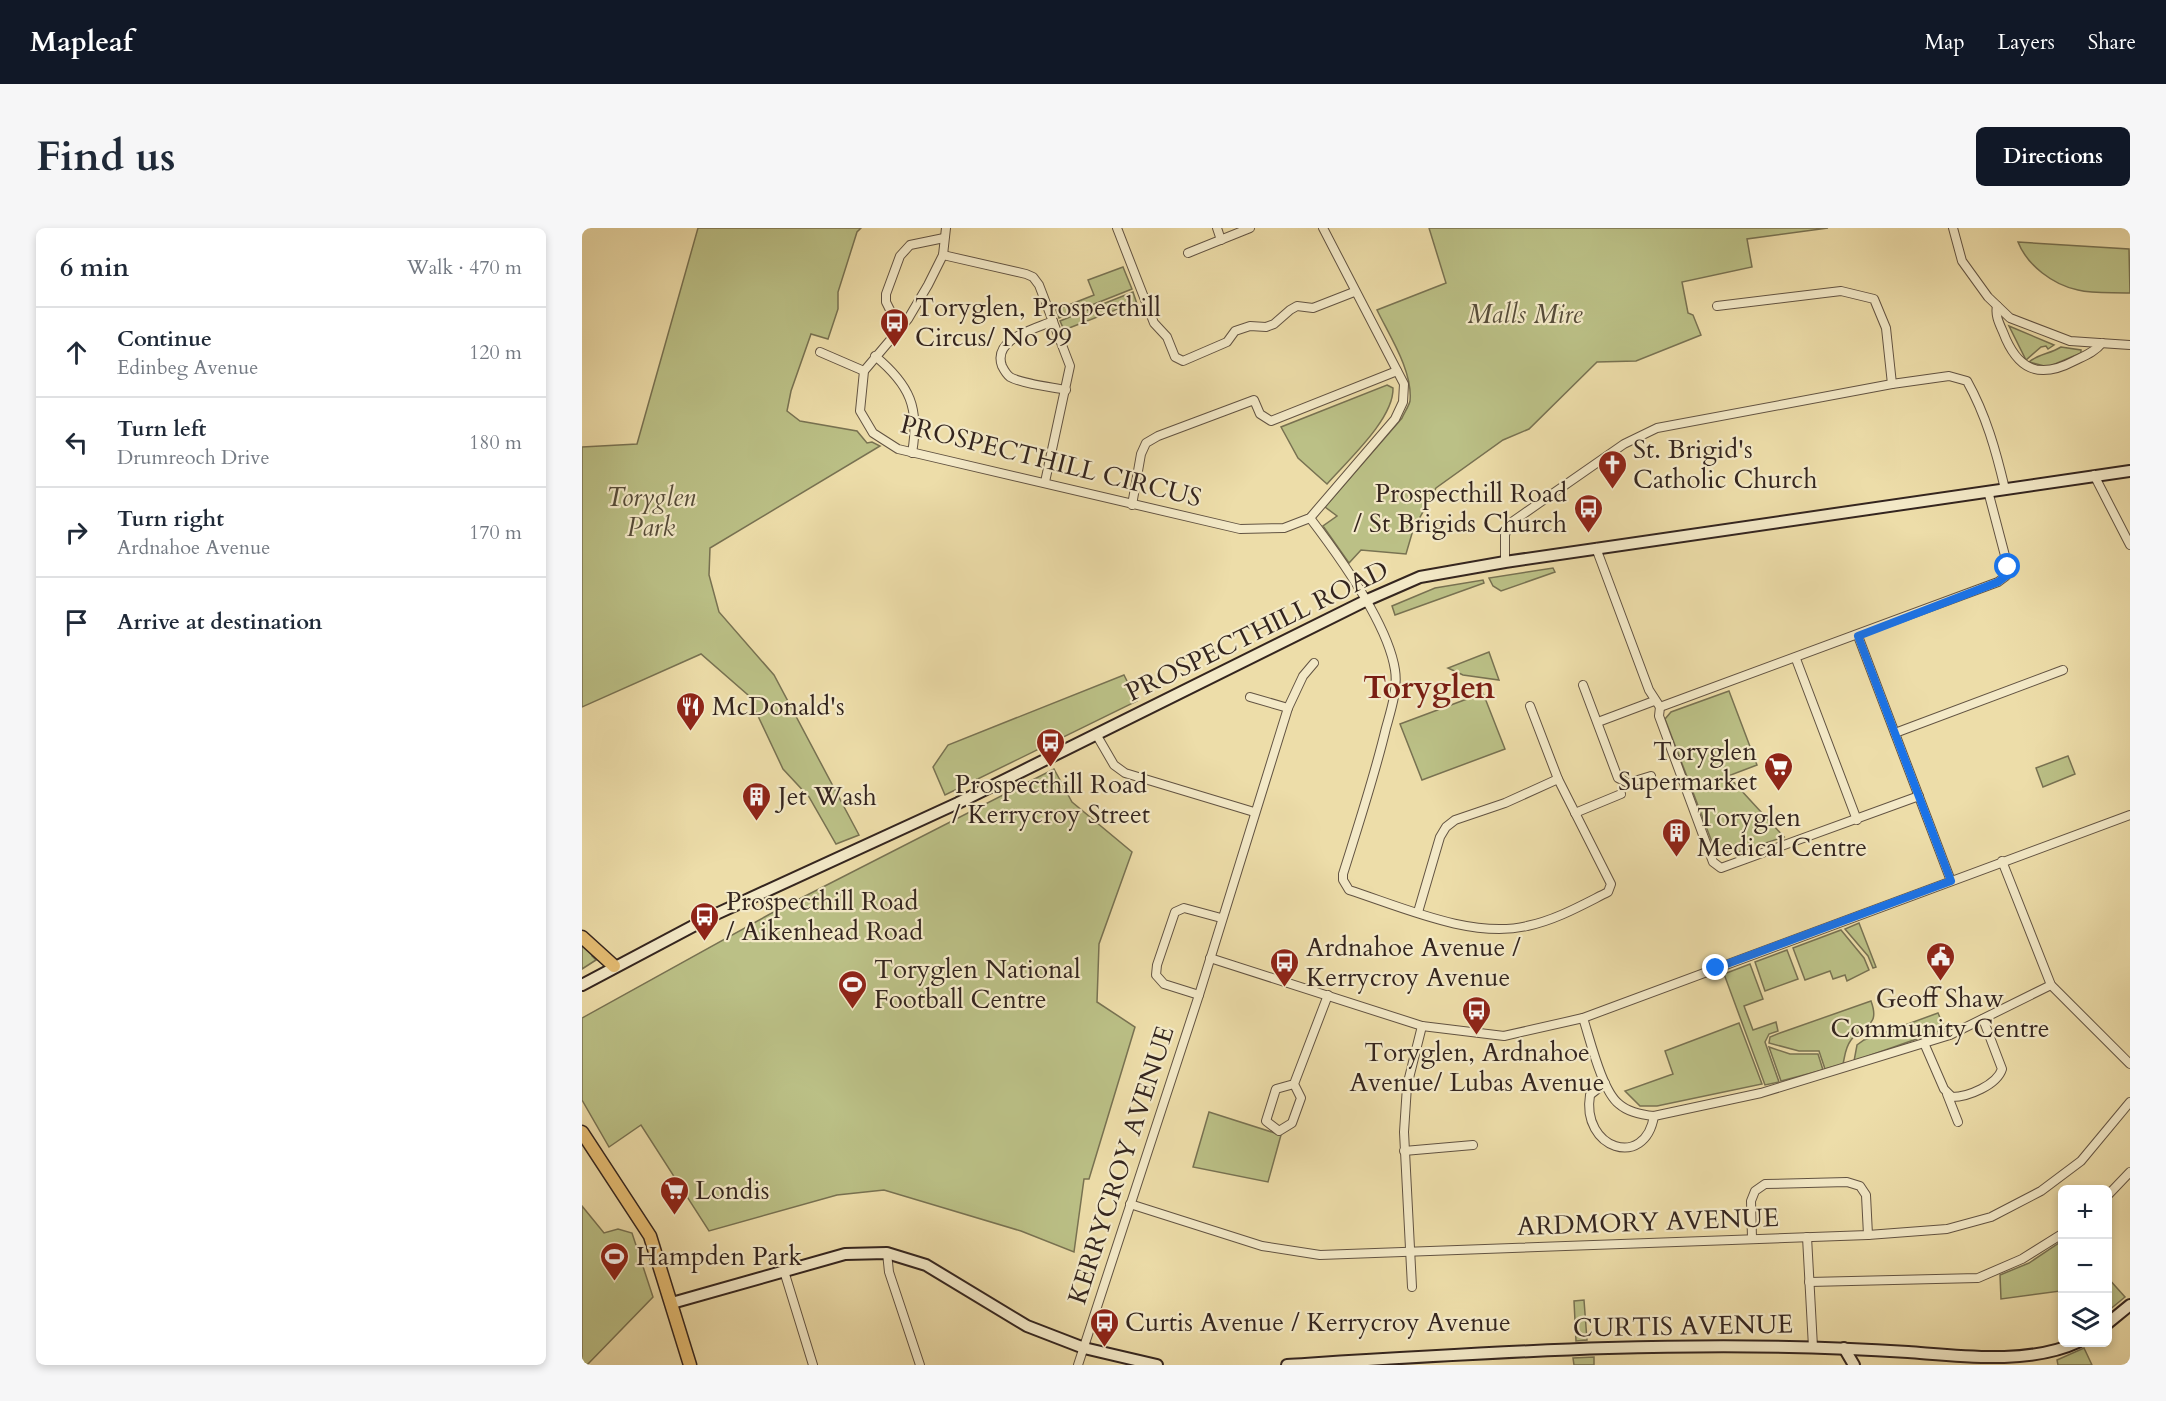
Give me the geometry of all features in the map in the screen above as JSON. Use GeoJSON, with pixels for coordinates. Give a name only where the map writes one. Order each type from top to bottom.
{"type":"FeatureCollection","features":[{"type":"Feature","properties":{"kind":"main road","name":"PROSPECTHILL ROAD"},"geometry":{"type":"LineString","coordinates":[[582,985],[714,915],[958,803],[1365,601],[1420,577],[1596,548],[2130,471]]}},
{"type":"Feature","properties":{"kind":"main road"},"geometry":{"type":"LineString","coordinates":[[582,937],[614,966]]}},
{"type":"Feature","properties":{"kind":"main road"},"geometry":{"type":"LineString","coordinates":[[582,1132],[643,1223],[672,1304],[690,1365]]}},
{"type":"Feature","properties":{"kind":"main road"},"geometry":{"type":"LineString","coordinates":[[672,1304],[845,1254],[887,1253],[926,1265],[1008,1317],[1084,1348],[1157,1365]]}},
{"type":"Feature","properties":{"kind":"main road"},"geometry":{"type":"LineString","coordinates":[[2112,1320],[2130,1305]]}},
{"type":"Feature","properties":{"kind":"main road","name":"CURTIS AVENUE"},"geometry":{"type":"LineString","coordinates":[[1287,1365],[1688,1345],[1844,1348],[2006,1359],[2048,1354],[2066,1347]]}},
{"type":"Feature","properties":{"kind":"main road"},"geometry":{"type":"LineString","coordinates":[[1844,1348],[1854,1365]]}},
{"type":"Feature","properties":{"kind":"street"},"geometry":{"type":"LineString","coordinates":[[820,352],[864,371],[923,294],[943,255],[945,228]]}},
{"type":"Feature","properties":{"kind":"street"},"geometry":{"type":"LineString","coordinates":[[1117,228],[1154,323],[1167,337],[1175,357],[1183,361],[1227,342],[1235,331],[1242,328],[1274,324],[1298,306],[1313,308],[1354,292]]}},
{"type":"Feature","properties":{"kind":"street"},"geometry":{"type":"LineString","coordinates":[[1217,228],[1221,240]]}},
{"type":"Feature","properties":{"kind":"street"},"geometry":{"type":"LineString","coordinates":[[1188,253],[1250,228]]}},
{"type":"Feature","properties":{"kind":"street","name":"PROSPECTHILL CIRCUS"},"geometry":{"type":"LineString","coordinates":[[864,371],[860,411],[873,433],[898,449],[1240,529],[1284,528],[1310,518],[1395,419],[1404,393],[1404,384],[1354,292],[1323,228]]}},
{"type":"Feature","properties":{"kind":"street"},"geometry":{"type":"LineString","coordinates":[[1953,228],[1962,261],[1997,306],[2010,318],[2070,341],[2130,345]]}},
{"type":"Feature","properties":{"kind":"street"},"geometry":{"type":"LineString","coordinates":[[899,328],[886,302],[886,294],[900,256],[910,245],[944,238]]}},
{"type":"Feature","properties":{"kind":"street"},"geometry":{"type":"LineString","coordinates":[[943,255],[1033,277],[1053,321],[1070,366],[1045,482]]}},
{"type":"Feature","properties":{"kind":"street"},"geometry":{"type":"LineString","coordinates":[[1717,306],[1841,291],[1874,299],[1886,328],[1892,384]]}},
{"type":"Feature","properties":{"kind":"street"},"geometry":{"type":"LineString","coordinates":[[1997,306],[1995,313],[2010,350],[2028,368],[2040,372],[2069,364],[2102,344]]}},
{"type":"Feature","properties":{"kind":"street"},"geometry":{"type":"LineString","coordinates":[[1053,321],[1006,343],[1001,351],[1000,361],[1004,371],[1011,378],[1066,390]]}},
{"type":"Feature","properties":{"kind":"street"},"geometry":{"type":"LineString","coordinates":[[875,356],[895,373],[911,402],[916,428],[912,453]]}},
{"type":"Feature","properties":{"kind":"street"},"geometry":{"type":"LineString","coordinates":[[1132,505],[1141,454],[1146,443],[1158,435],[1254,400],[1260,414],[1271,421],[1397,371]]}},
{"type":"Feature","properties":{"kind":"street"},"geometry":{"type":"LineString","coordinates":[[1505,562],[1505,535],[1509,524],[1624,444],[1652,430],[1713,416],[1892,384],[1949,376],[1967,381],[1979,401],[1993,440],[2006,489]]}},
{"type":"Feature","properties":{"kind":"street"},"geometry":{"type":"LineString","coordinates":[[2094,476],[2130,545]]}},
{"type":"Feature","properties":{"kind":"street"},"geometry":{"type":"LineString","coordinates":[[1598,722],[1796,659],[1998,582],[2006,576],[2008,567],[1988,491]]}},
{"type":"Feature","properties":{"kind":"street"},"geometry":{"type":"LineString","coordinates":[[1310,518],[1338,555],[1365,601],[1393,657],[1395,690],[1377,764],[1343,880],[1349,890],[1461,925],[1525,927],[1552,920],[1608,892],[1611,884],[1558,779],[1530,706]]}},
{"type":"Feature","properties":{"kind":"street"},"geometry":{"type":"LineString","coordinates":[[1596,548],[1657,704],[1659,716],[1713,862],[1722,868],[1919,796]]}},
{"type":"Feature","properties":{"kind":"street"},"geometry":{"type":"LineString","coordinates":[[1858,636],[1951,881]]}},
{"type":"Feature","properties":{"kind":"street"},"geometry":{"type":"LineString","coordinates":[[1796,659],[1857,820]]}},
{"type":"Feature","properties":{"kind":"street","name":"KERRYCROY AVENUE"},"geometry":{"type":"LineString","coordinates":[[1078,1365],[1199,995],[1288,708],[1303,676],[1314,663]]}},
{"type":"Feature","properties":{"kind":"street"},"geometry":{"type":"LineString","coordinates":[[1895,734],[2063,670]]}},
{"type":"Feature","properties":{"kind":"street"},"geometry":{"type":"LineString","coordinates":[[1583,685],[1618,778],[1628,783],[1651,776]]}},
{"type":"Feature","properties":{"kind":"street"},"geometry":{"type":"LineString","coordinates":[[1250,697],[1288,708]]}},
{"type":"Feature","properties":{"kind":"street"},"geometry":{"type":"LineString","coordinates":[[1095,734],[1114,765],[1125,773],[1254,812]]}},
{"type":"Feature","properties":{"kind":"street"},"geometry":{"type":"LineString","coordinates":[[1418,912],[1440,837],[1446,827],[1455,820],[1505,803],[1558,779]]}},
{"type":"Feature","properties":{"kind":"street"},"geometry":{"type":"LineString","coordinates":[[1575,813],[1621,794]]}},
{"type":"Feature","properties":{"kind":"street"},"geometry":{"type":"LineString","coordinates":[[1210,958],[1422,1026],[1504,1036],[1583,1018],[2130,815]]}},
{"type":"Feature","properties":{"kind":"street"},"geometry":{"type":"LineString","coordinates":[[2002,861],[2051,985],[2130,1064]]}},
{"type":"Feature","properties":{"kind":"street"},"geometry":{"type":"LineString","coordinates":[[1199,995],[1164,984],[1156,975],[1157,965],[1175,912],[1184,908],[1221,918]]}},
{"type":"Feature","properties":{"kind":"street"},"geometry":{"type":"LineString","coordinates":[[1583,1018],[1605,1083],[1618,1104],[1640,1114],[1654,1116],[1761,1093],[1950,1035],[2051,985]]}},
{"type":"Feature","properties":{"kind":"street"},"geometry":{"type":"LineString","coordinates":[[1294,1084],[1276,1089],[1266,1121],[1279,1131],[1293,1124],[1301,1098],[1294,1084],[1328,995]]}},
{"type":"Feature","properties":{"kind":"street"},"geometry":{"type":"LineString","coordinates":[[1947,1094],[1959,1097],[1992,1083],[2000,1077],[2002,1070],[2000,1062],[1983,1019]]}},
{"type":"Feature","properties":{"kind":"street"},"geometry":{"type":"LineString","coordinates":[[1412,1287],[1404,1151],[1407,1086],[1422,1026]]}},
{"type":"Feature","properties":{"kind":"street"},"geometry":{"type":"LineString","coordinates":[[1924,1043],[1958,1122]]}},
{"type":"Feature","properties":{"kind":"street"},"geometry":{"type":"LineString","coordinates":[[1605,1083],[1590,1095],[1587,1111],[1593,1129],[1607,1144],[1626,1148],[1643,1141],[1652,1131],[1654,1116]]}},
{"type":"Feature","properties":{"kind":"street","name":"ARDMORY AVENUE"},"geometry":{"type":"LineString","coordinates":[[1130,1204],[1262,1246],[1320,1255],[1752,1238],[1807,1238],[1947,1229],[1991,1217],[2041,1191],[2081,1161],[2130,1102]]}},
{"type":"Feature","properties":{"kind":"street"},"geometry":{"type":"LineString","coordinates":[[1404,1151],[1473,1145]]}},
{"type":"Feature","properties":{"kind":"street"},"geometry":{"type":"LineString","coordinates":[[2112,1191],[2130,1172]]}},
{"type":"Feature","properties":{"kind":"street"},"geometry":{"type":"LineString","coordinates":[[1752,1238],[1751,1202],[1755,1191],[1765,1184],[1847,1182],[1860,1185],[1866,1195],[1868,1235]]}},
{"type":"Feature","properties":{"kind":"street"},"geometry":{"type":"LineString","coordinates":[[1809,1282],[1978,1278],[2022,1259],[2058,1236]]}},
{"type":"Feature","properties":{"kind":"street"},"geometry":{"type":"LineString","coordinates":[[1807,1238],[1813,1347]]}},
{"type":"Feature","properties":{"kind":"street"},"geometry":{"type":"LineString","coordinates":[[887,1253],[889,1272],[920,1365]]}},
{"type":"Feature","properties":{"kind":"street"},"geometry":{"type":"LineString","coordinates":[[784,1272],[813,1365]]}},
{"type":"Feature","properties":{"kind":"green space","name":"Toryglen Park"},"geometry":{"type":"Polygon","coordinates":[[[698,228],[861,228],[857,232],[838,292],[838,309],[828,339],[811,334],[791,391],[787,411],[800,421],[857,431],[867,443],[872,442],[880,446],[710,548],[709,575],[719,612],[774,675],[859,835],[836,844],[809,797],[783,769],[748,695],[701,654],[582,707],[582,447],[637,444],[698,228]]]}},
{"type":"Feature","properties":{"kind":"green space","name":"Malls Mire"},"geometry":{"type":"Polygon","coordinates":[[[1429,228],[1828,228],[1747,239],[1752,267],[1682,282],[1688,313],[1693,315],[1701,335],[1636,361],[1597,362],[1529,429],[1503,440],[1436,488],[1413,530],[1406,554],[1361,550],[1349,563],[1323,526],[1337,516],[1325,507],[1402,418],[1410,401],[1408,378],[1404,366],[1377,310],[1446,283],[1429,228]]]}},
{"type":"Feature","properties":{"kind":"green space"},"geometry":{"type":"Polygon","coordinates":[[[2018,242],[2129,249],[2130,293],[2084,291],[2059,284],[2034,266],[2018,242]]]}},
{"type":"Feature","properties":{"kind":"green space"},"geometry":{"type":"Polygon","coordinates":[[[1123,267],[1132,289],[1059,318],[1056,310],[1094,295],[1088,280],[1123,267]]]}},
{"type":"Feature","properties":{"kind":"green space"},"geometry":{"type":"Polygon","coordinates":[[[1133,292],[1137,304],[1133,303],[1064,330],[1060,321],[1133,292]]]}},
{"type":"Feature","properties":{"kind":"green space"},"geometry":{"type":"Polygon","coordinates":[[[2009,326],[2054,345],[2048,349],[2046,346],[2041,347],[2026,360],[2009,326]]]}},
{"type":"Feature","properties":{"kind":"green space"},"geometry":{"type":"Polygon","coordinates":[[[2061,347],[2081,350],[2081,353],[2048,367],[2029,362],[2036,357],[2061,347]]]}},
{"type":"Feature","properties":{"kind":"green space"},"geometry":{"type":"Polygon","coordinates":[[[1387,385],[1393,388],[1386,413],[1368,439],[1327,484],[1298,458],[1281,427],[1387,385]]]}},
{"type":"Feature","properties":{"kind":"green space"},"geometry":{"type":"Polygon","coordinates":[[[1553,568],[1555,572],[1501,591],[1493,586],[1489,578],[1553,568]]]}},
{"type":"Feature","properties":{"kind":"green space"},"geometry":{"type":"Polygon","coordinates":[[[1483,580],[1484,583],[1395,615],[1392,606],[1435,588],[1483,580]]]}},
{"type":"Feature","properties":{"kind":"green space"},"geometry":{"type":"Polygon","coordinates":[[[1489,652],[1499,680],[1463,675],[1448,668],[1489,652]]]}},
{"type":"Feature","properties":{"kind":"green space"},"geometry":{"type":"Polygon","coordinates":[[[1124,675],[1137,701],[945,795],[933,767],[948,745],[1124,675]]]}},
{"type":"Feature","properties":{"kind":"green space"},"geometry":{"type":"Polygon","coordinates":[[[1729,691],[1757,765],[1728,776],[1784,837],[1726,856],[1715,850],[1665,719],[1671,712],[1729,691]]]}},
{"type":"Feature","properties":{"kind":"green space"},"geometry":{"type":"Polygon","coordinates":[[[1483,693],[1505,749],[1422,780],[1400,724],[1483,693]]]}},
{"type":"Feature","properties":{"kind":"green space"},"geometry":{"type":"Polygon","coordinates":[[[2068,756],[2075,774],[2043,787],[2036,768],[2068,756]]]}},
{"type":"Feature","properties":{"kind":"green space","name":"Toryglen National Football Centre"},"geometry":{"type":"Polygon","coordinates":[[[1054,769],[1072,802],[1132,852],[1099,944],[1097,1002],[1135,1027],[1089,1179],[1084,1179],[1074,1252],[1021,1231],[884,1190],[837,1195],[709,1231],[641,1125],[609,1147],[582,1100],[582,1018],[770,914],[1054,769]]]}},
{"type":"Feature","properties":{"kind":"green space"},"geometry":{"type":"Polygon","coordinates":[[[1859,923],[1876,967],[1873,968],[1868,956],[1845,929],[1859,923]]]}},
{"type":"Feature","properties":{"kind":"green space"},"geometry":{"type":"Polygon","coordinates":[[[1841,930],[1864,958],[1869,970],[1847,981],[1845,975],[1833,979],[1830,971],[1805,980],[1793,948],[1841,930]]]}},
{"type":"Feature","properties":{"kind":"green space"},"geometry":{"type":"Polygon","coordinates":[[[582,944],[594,953],[592,956],[596,960],[582,969],[582,944]]]}},
{"type":"Feature","properties":{"kind":"green space"},"geometry":{"type":"Polygon","coordinates":[[[1787,950],[1798,979],[1765,991],[1755,962],[1787,950]]]}},
{"type":"Feature","properties":{"kind":"green space"},"geometry":{"type":"Polygon","coordinates":[[[1750,964],[1763,999],[1744,1006],[1753,1030],[1776,1022],[1778,1031],[1769,1034],[1765,1042],[1779,1082],[1765,1085],[1724,974],[1750,964]]]}},
{"type":"Feature","properties":{"kind":"green space"},"geometry":{"type":"Polygon","coordinates":[[[1871,1001],[1874,1016],[1872,1021],[1851,1040],[1846,1049],[1843,1064],[1825,1069],[1819,1051],[1799,1051],[1769,1043],[1770,1037],[1871,1001]]]}},
{"type":"Feature","properties":{"kind":"green space"},"geometry":{"type":"Polygon","coordinates":[[[1938,1013],[1945,1029],[1854,1061],[1857,1045],[1864,1040],[1938,1013]]]}},
{"type":"Feature","properties":{"kind":"green space"},"geometry":{"type":"Polygon","coordinates":[[[1739,1023],[1762,1084],[1657,1106],[1640,1106],[1625,1091],[1673,1074],[1665,1051],[1739,1023]]]}},
{"type":"Feature","properties":{"kind":"green space"},"geometry":{"type":"Polygon","coordinates":[[[1769,1047],[1790,1054],[1818,1054],[1823,1070],[1781,1081],[1769,1047]]]}},
{"type":"Feature","properties":{"kind":"green space"},"geometry":{"type":"Polygon","coordinates":[[[1209,1112],[1281,1135],[1268,1182],[1193,1167],[1209,1112]]]}},
{"type":"Feature","properties":{"kind":"green space","name":"Hampden Park"},"geometry":{"type":"Polygon","coordinates":[[[582,1206],[604,1233],[618,1229],[632,1233],[653,1297],[587,1365],[582,1365],[582,1206]]]}},
{"type":"Feature","properties":{"kind":"green space"},"geometry":{"type":"Polygon","coordinates":[[[2058,1244],[2058,1291],[2001,1299],[2000,1275],[2029,1263],[2058,1244]]]}},
{"type":"Feature","properties":{"kind":"green space"},"geometry":{"type":"Polygon","coordinates":[[[2112,1282],[2125,1297],[2112,1308],[2112,1282]]]}},
{"type":"Feature","properties":{"kind":"green space"},"geometry":{"type":"Polygon","coordinates":[[[1584,1300],[1587,1340],[1576,1341],[1574,1301],[1584,1300]]]}},
{"type":"Feature","properties":{"kind":"green space"},"geometry":{"type":"Polygon","coordinates":[[[2084,1348],[2092,1365],[2058,1365],[2057,1360],[2084,1348]]]}},
{"type":"Feature","properties":{"kind":"green space"},"geometry":{"type":"Polygon","coordinates":[[[1594,1357],[1594,1365],[1574,1365],[1573,1358],[1594,1357]]]}},
{"type":"Feature","properties":{"kind":"place","name":"Toryglen, Prospecthill Circus/ No 99"},"geometry":{"type":"Point","coordinates":[894,348]}},
{"type":"Feature","properties":{"kind":"place","name":"St. Brigid's Catholic Church"},"geometry":{"type":"Point","coordinates":[1612,490]}},
{"type":"Feature","properties":{"kind":"place","name":"Prospecthill Road / St Brigids Church"},"geometry":{"type":"Point","coordinates":[1588,534]}},
{"type":"Feature","properties":{"kind":"place","name":"McDonald's"},"geometry":{"type":"Point","coordinates":[691,732]}},
{"type":"Feature","properties":{"kind":"place","name":"Prospecthill Road / Kerrycroy Street"},"geometry":{"type":"Point","coordinates":[1051,768]}},
{"type":"Feature","properties":{"kind":"place","name":"Toryglen Supermarket"},"geometry":{"type":"Point","coordinates":[1778,792]}},
{"type":"Feature","properties":{"kind":"place","name":"Jet Wash"},"geometry":{"type":"Point","coordinates":[757,822]}},
{"type":"Feature","properties":{"kind":"place","name":"Toryglen Medical Centre"},"geometry":{"type":"Point","coordinates":[1676,858]}},
{"type":"Feature","properties":{"kind":"place","name":"Prospecthill Road / Aikenhead Road"},"geometry":{"type":"Point","coordinates":[705,942]}},
{"type":"Feature","properties":{"kind":"place","name":"Geoff Shaw Community Centre"},"geometry":{"type":"Point","coordinates":[1940,982]}},
{"type":"Feature","properties":{"kind":"place","name":"Ardnahoe Avenue / Kerrycroy Avenue"},"geometry":{"type":"Point","coordinates":[1285,988]}},
{"type":"Feature","properties":{"kind":"place","name":"Toryglen National Football Centre"},"geometry":{"type":"Point","coordinates":[853,1010]}},
{"type":"Feature","properties":{"kind":"place","name":"Toryglen, Ardnahoe Avenue/ Lubas Avenue"},"geometry":{"type":"Point","coordinates":[1477,1036]}},
{"type":"Feature","properties":{"kind":"place","name":"Londis"},"geometry":{"type":"Point","coordinates":[674,1216]}},
{"type":"Feature","properties":{"kind":"place","name":"Hampden Park"},"geometry":{"type":"Point","coordinates":[615,1282]}},
{"type":"Feature","properties":{"kind":"place","name":"Curtis Avenue / Kerrycroy Avenue"},"geometry":{"type":"Point","coordinates":[1104,1348]}},
{"type":"Feature","properties":{"kind":"district","name":"Toryglen"},"geometry":{"type":"Point","coordinates":[1429,688]}},
{"type":"Feature","properties":{"kind":"route"},"geometry":{"type":"LineString","coordinates":[[1716,968],[1951,881],[1858,636],[1998,582],[2006,576],[2008,567]]}}]}
